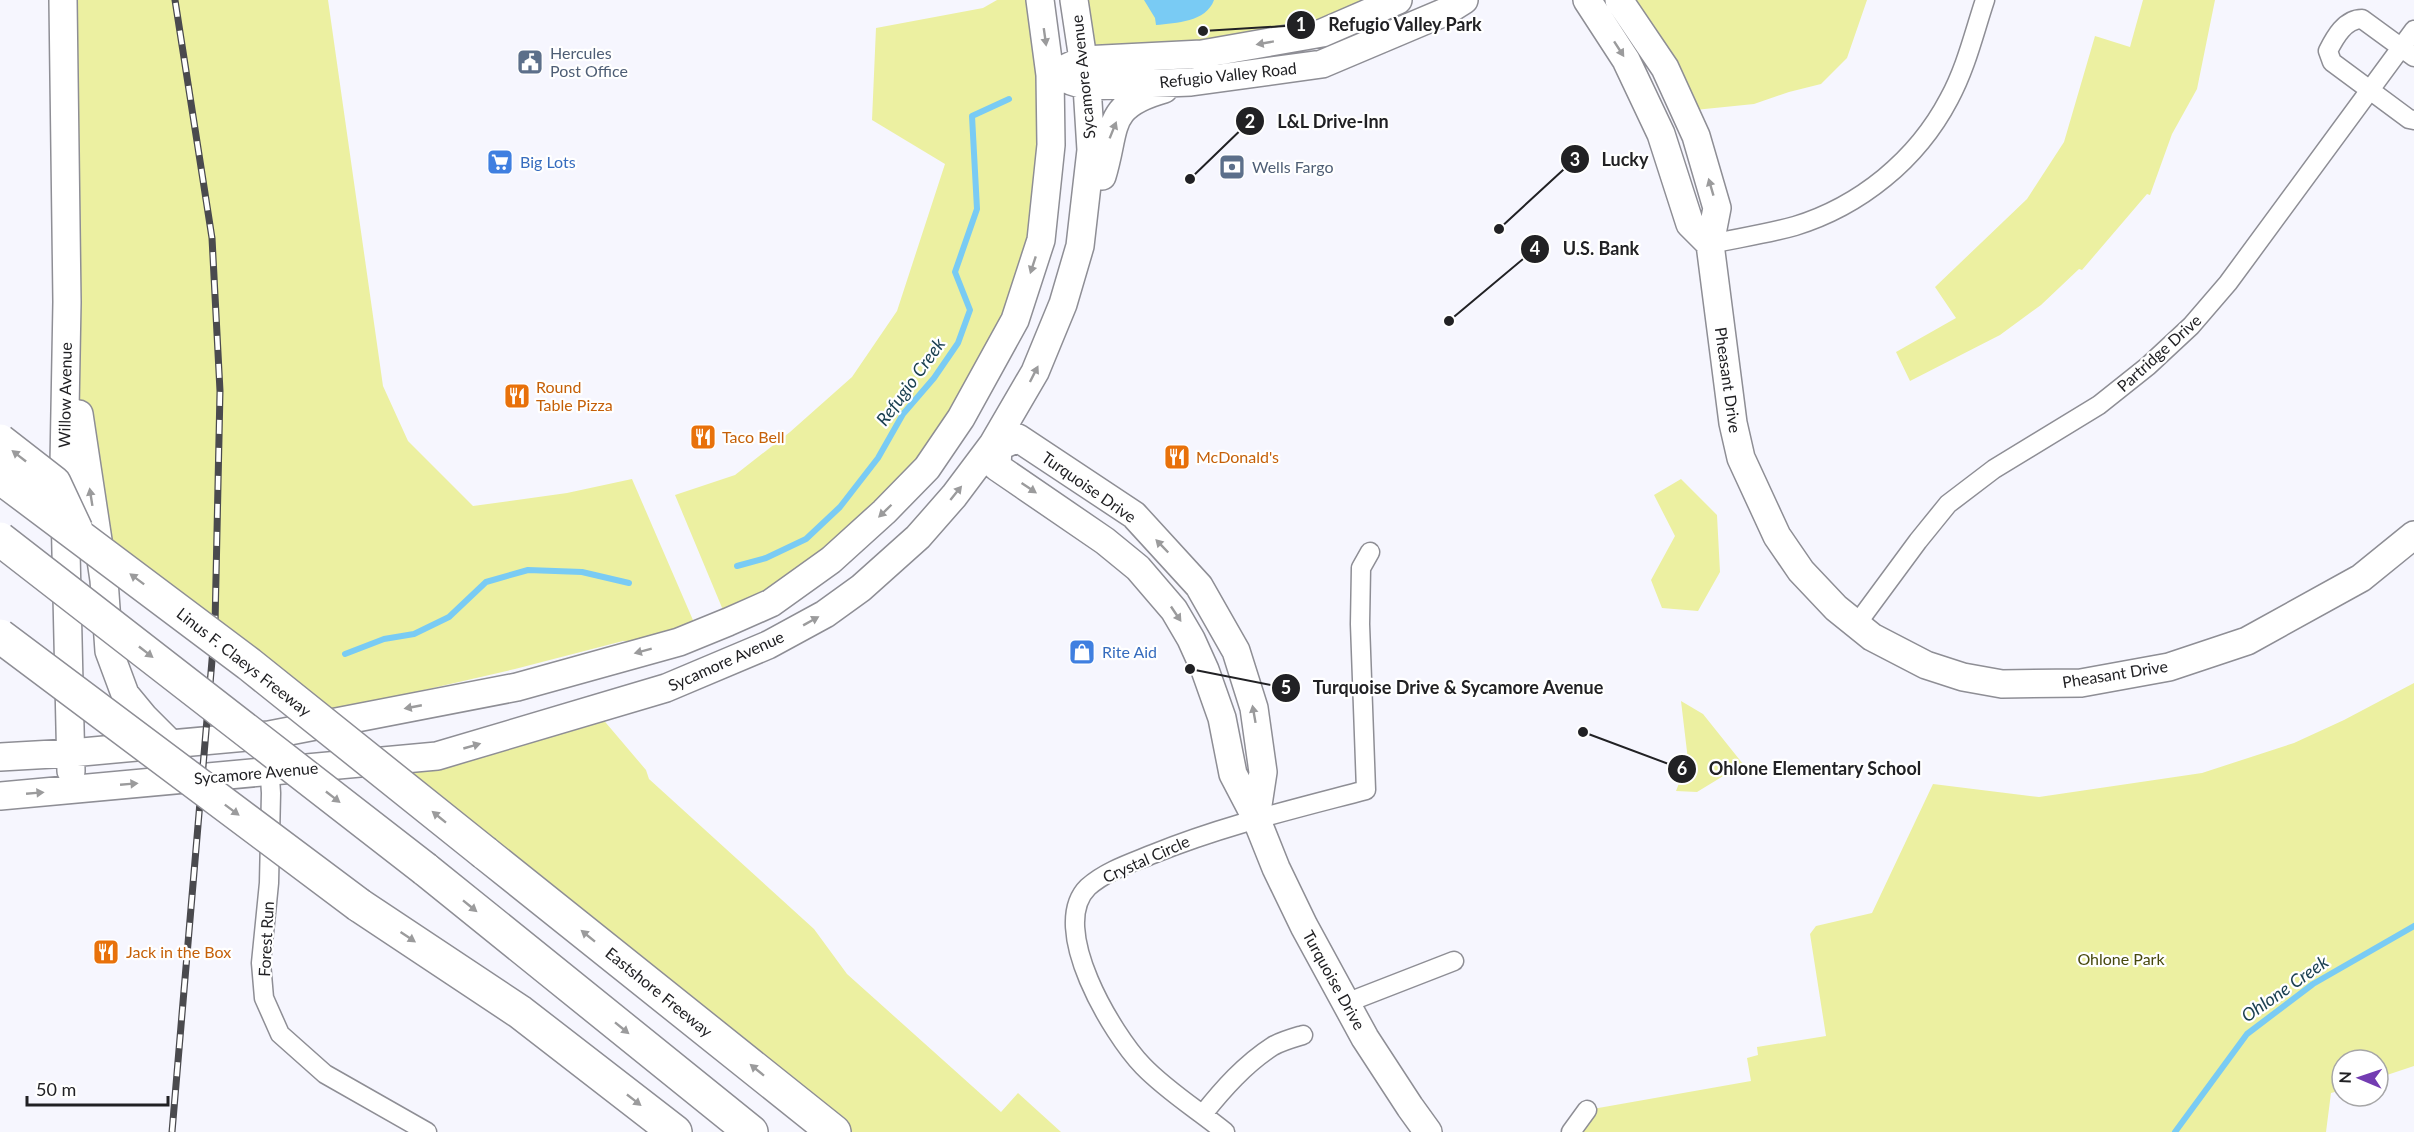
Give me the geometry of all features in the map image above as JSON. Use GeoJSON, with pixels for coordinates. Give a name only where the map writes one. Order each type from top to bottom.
{"type":"FeatureCollection","features":[{"type":"Feature","properties":{"kind":"highway"},"geometry":{"type":"LineString","coordinates":[[0,441],[54,483],[79,534]]}},
{"type":"Feature","properties":{"kind":"highway","name":"Linus F. Claeys Freeway"},"geometry":{"type":"LineString","coordinates":[[0,477],[79,534],[249,664],[485,853]]}},
{"type":"Feature","properties":{"kind":"highway"},"geometry":{"type":"LineString","coordinates":[[0,539],[425,869],[751,1132]]}},
{"type":"Feature","properties":{"kind":"highway"},"geometry":{"type":"LineString","coordinates":[[0,636],[359,905],[520,1012],[675,1132]]}},
{"type":"Feature","properties":{"kind":"highway","name":"Eastshore Freeway"},"geometry":{"type":"LineString","coordinates":[[485,853],[834,1132]]}},
{"type":"Feature","properties":{"kind":"street","name":"Willow Avenue"},"geometry":{"type":"LineString","coordinates":[[63,0],[67,302],[64,464],[70,790]]}},
{"type":"Feature","properties":{"kind":"street","name":"Sycamore Avenue"},"geometry":{"type":"LineString","coordinates":[[0,757],[269,735],[517,687],[679,642],[771,603],[831,560],[884,512],[927,468],[961,418],[1015,320],[1041,240],[1051,146],[1050,75],[1040,0]]}},
{"type":"Feature","properties":{"kind":"street","name":"Sycamore Avenue"},"geometry":{"type":"LineString","coordinates":[[0,796],[437,756],[666,688],[768,645],[825,614],[861,588],[918,537],[996,445],[1035,372],[1063,304],[1080,246],[1091,150],[1085,73],[1074,0]]}},
{"type":"Feature","properties":{"kind":"street","name":"Refugio Valley Road"},"geometry":{"type":"LineString","coordinates":[[1050,75],[1085,73],[1322,33],[1398,0]]}},
{"type":"Feature","properties":{"kind":"street","name":"Refugio Valley Road"},"geometry":{"type":"LineString","coordinates":[[1085,73],[1191,82],[1322,63],[1445,12],[1464,0]]}},
{"type":"Feature","properties":{"kind":"street"},"geometry":{"type":"LineString","coordinates":[[1587,0],[1626,60],[1662,134],[1690,224],[1710,244],[1782,229],[1816,219],[1856,198],[1895,169],[1926,136],[1950,99],[1984,0]]}},
{"type":"Feature","properties":{"kind":"street","name":"Pheasant Drive"},"geometry":{"type":"LineString","coordinates":[[1619,0],[1665,68],[1696,136],[1717,208],[1710,244],[1731,413],[1741,458],[1777,536],[1802,571],[1836,608],[1856,625],[1908,657],[1963,677],[2002,684],[2081,683],[2169,667],[2247,641],[2361,578],[2414,535]]}},
{"type":"Feature","properties":{"kind":"street"},"geometry":{"type":"LineString","coordinates":[[2408,52],[2362,19],[2351,20],[2345,24],[2331,45],[2329,57],[2332,62],[2369,91],[2409,119],[2414,120]]}},
{"type":"Feature","properties":{"kind":"street","name":"Partridge Drive"},"geometry":{"type":"LineString","coordinates":[[1856,625],[1948,504],[1994,469],[2098,405],[2124,386],[2191,326],[2234,276],[2369,91],[2408,52],[2414,30]]}},
{"type":"Feature","properties":{"kind":"street"},"geometry":{"type":"LineString","coordinates":[[1080,246],[1105,166],[1110,132],[1124,108],[1144,95],[1191,82]]}},
{"type":"Feature","properties":{"kind":"street"},"geometry":{"type":"LineString","coordinates":[[1051,146],[1059,161],[1064,181],[1054,256],[1064,272],[1071,276]]}},
{"type":"Feature","properties":{"kind":"street"},"geometry":{"type":"LineString","coordinates":[[67,302],[82,444],[104,580],[109,651],[125,694],[171,744]]}},
{"type":"Feature","properties":{"kind":"street"},"geometry":{"type":"LineString","coordinates":[[961,418],[996,445]]}},
{"type":"Feature","properties":{"kind":"street","name":"Turquoise Drive"},"geometry":{"type":"LineString","coordinates":[[1256,818],[1263,772],[1254,708],[1236,651],[1199,586],[1134,515],[1018,438],[996,445],[996,467],[1105,541],[1137,568],[1173,610],[1191,639],[1202,663],[1222,718],[1233,774],[1256,818],[1276,868],[1304,926],[1397,1087],[1428,1132]]}},
{"type":"Feature","properties":{"kind":"street","name":"Crystal Circle"},"geometry":{"type":"LineString","coordinates":[[1225,1132],[1144,1067],[1118,1035],[1096,995],[1079,952],[1076,916],[1080,901],[1087,889],[1104,875],[1196,837],[1256,818],[1366,790],[1360,624],[1361,568],[1370,552]]}},
{"type":"Feature","properties":{"kind":"street","name":"Forest Run"},"geometry":{"type":"LineString","coordinates":[[269,735],[271,793],[269,883],[261,963],[264,998],[280,1034],[325,1074],[427,1132]]}},
{"type":"Feature","properties":{"kind":"street"},"geometry":{"type":"LineString","coordinates":[[1347,1003],[1454,961]]}},
{"type":"Feature","properties":{"kind":"street"},"geometry":{"type":"LineString","coordinates":[[1203,1114],[1225,1087],[1250,1063],[1275,1045],[1303,1035]]}},
{"type":"Feature","properties":{"kind":"street"},"geometry":{"type":"LineString","coordinates":[[1570,1132],[1587,1110]]}},
{"type":"Feature","properties":{"kind":"green space"},"geometry":{"type":"Polygon","coordinates":[[[63,0],[328,0],[383,386],[408,441],[473,506],[567,493],[632,479],[699,634],[679,642],[623,641],[515,669],[324,713],[79,534],[63,0]]]}},
{"type":"Feature","properties":{"kind":"green space"},"geometry":{"type":"Polygon","coordinates":[[[997,0],[1040,0],[1051,145],[1015,320],[884,512],[728,622],[675,495],[735,475],[790,432],[852,377],[897,311],[945,164],[872,120],[876,28],[983,8],[997,0]]]}},
{"type":"Feature","properties":{"kind":"green space"},"geometry":{"type":"Polygon","coordinates":[[[1074,0],[1398,0],[1322,33],[1083,60],[1074,0]]]}},
{"type":"Feature","properties":{"kind":"green space"},"geometry":{"type":"Polygon","coordinates":[[[1619,0],[1867,0],[1847,58],[1821,84],[1754,104],[1685,111],[1619,0]]]}},
{"type":"Feature","properties":{"kind":"green space"},"geometry":{"type":"Polygon","coordinates":[[[2143,0],[2215,0],[2197,89],[2172,134],[2150,195],[2147,194],[2082,270],[2079,269],[2041,305],[2000,335],[1910,381],[1896,352],[1956,318],[1935,287],[2027,199],[2064,142],[2095,36],[2130,47],[2143,0]]]}},
{"type":"Feature","properties":{"kind":"green space"},"geometry":{"type":"Polygon","coordinates":[[[1681,479],[1717,515],[1720,572],[1698,611],[1662,608],[1651,580],[1675,536],[1654,495],[1681,479]]]}},
{"type":"Feature","properties":{"kind":"green space","name":"Ohlone Park"},"geometry":{"type":"Polygon","coordinates":[[[2414,683],[2414,1066],[2390,1074],[2390,1048],[2330,1048],[2330,1101],[2326,1132],[1571,1132],[1587,1110],[1751,1081],[1747,1058],[1758,1055],[1757,1047],[1826,1036],[1810,934],[1816,926],[1872,913],[1933,784],[2039,797],[2202,773],[2294,743],[2414,683]]]}},
{"type":"Feature","properties":{"kind":"green space"},"geometry":{"type":"Polygon","coordinates":[[[1681,701],[1703,714],[1743,764],[1697,792],[1676,791],[1688,760],[1681,701]]]}},
{"type":"Feature","properties":{"kind":"green space"},"geometry":{"type":"Polygon","coordinates":[[[595,710],[646,770],[649,779],[814,929],[847,974],[1001,1112],[1018,1093],[1061,1132],[834,1132],[376,766],[595,710]]]}},
{"type":"Feature","properties":{"kind":"water"},"geometry":{"type":"Polygon","coordinates":[[[1144,0],[1214,0],[1204,13],[1197,17],[1181,22],[1156,25],[1155,18],[1144,0]]]}},
{"type":"Feature","properties":{"kind":"waterway","name":"Refugio Creek"},"geometry":{"type":"LineString","coordinates":[[737,566],[766,558],[806,539],[840,507],[878,458],[903,414],[934,378],[958,343],[970,310],[955,272],[977,209],[972,116],[1009,99]]}},
{"type":"Feature","properties":{"kind":"waterway","name":"Refugio Creek"},"geometry":{"type":"LineString","coordinates":[[345,654],[384,639],[414,634],[449,617],[486,582],[528,570],[582,572],[629,583]]}},
{"type":"Feature","properties":{"kind":"waterway","name":"Ohlone Creek"},"geometry":{"type":"LineString","coordinates":[[2175,1132],[2247,1034],[2313,984],[2414,926]]}},
{"type":"Feature","properties":{"kind":"railway"},"geometry":{"type":"LineString","coordinates":[[172,1132],[215,625],[220,391],[212,238],[175,0]]}},
{"type":"Feature","properties":{"kind":"place","name":"Refugio Valley Park"},"geometry":{"type":"Point","coordinates":[1203,31]}},
{"type":"Feature","properties":{"kind":"place","name":"Hercules Post Office"},"geometry":{"type":"Point","coordinates":[530,62]}},
{"type":"Feature","properties":{"kind":"place","name":"Big Lots"},"geometry":{"type":"Point","coordinates":[500,162]}},
{"type":"Feature","properties":{"kind":"place","name":"Wells Fargo"},"geometry":{"type":"Point","coordinates":[1232,167]}},
{"type":"Feature","properties":{"kind":"place","name":"L&L Drive-Inn"},"geometry":{"type":"Point","coordinates":[1190,179]}},
{"type":"Feature","properties":{"kind":"place","name":"Lucky"},"geometry":{"type":"Point","coordinates":[1499,229]}},
{"type":"Feature","properties":{"kind":"place","name":"U.S. Bank"},"geometry":{"type":"Point","coordinates":[1449,321]}},
{"type":"Feature","properties":{"kind":"place","name":"Round Table Pizza"},"geometry":{"type":"Point","coordinates":[517,396]}},
{"type":"Feature","properties":{"kind":"place","name":"Taco Bell"},"geometry":{"type":"Point","coordinates":[703,437]}},
{"type":"Feature","properties":{"kind":"place","name":"McDonald's"},"geometry":{"type":"Point","coordinates":[1177,457]}},
{"type":"Feature","properties":{"kind":"place","name":"Rite Aid"},"geometry":{"type":"Point","coordinates":[1082,652]}},
{"type":"Feature","properties":{"kind":"place","name":"Turquoise Drive & Sycamore Avenue"},"geometry":{"type":"Point","coordinates":[1190,669]}},
{"type":"Feature","properties":{"kind":"place","name":"Ohlone Elementary School"},"geometry":{"type":"Point","coordinates":[1583,732]}},
{"type":"Feature","properties":{"kind":"place","name":"Jack in the Box"},"geometry":{"type":"Point","coordinates":[106,952]}}]}
